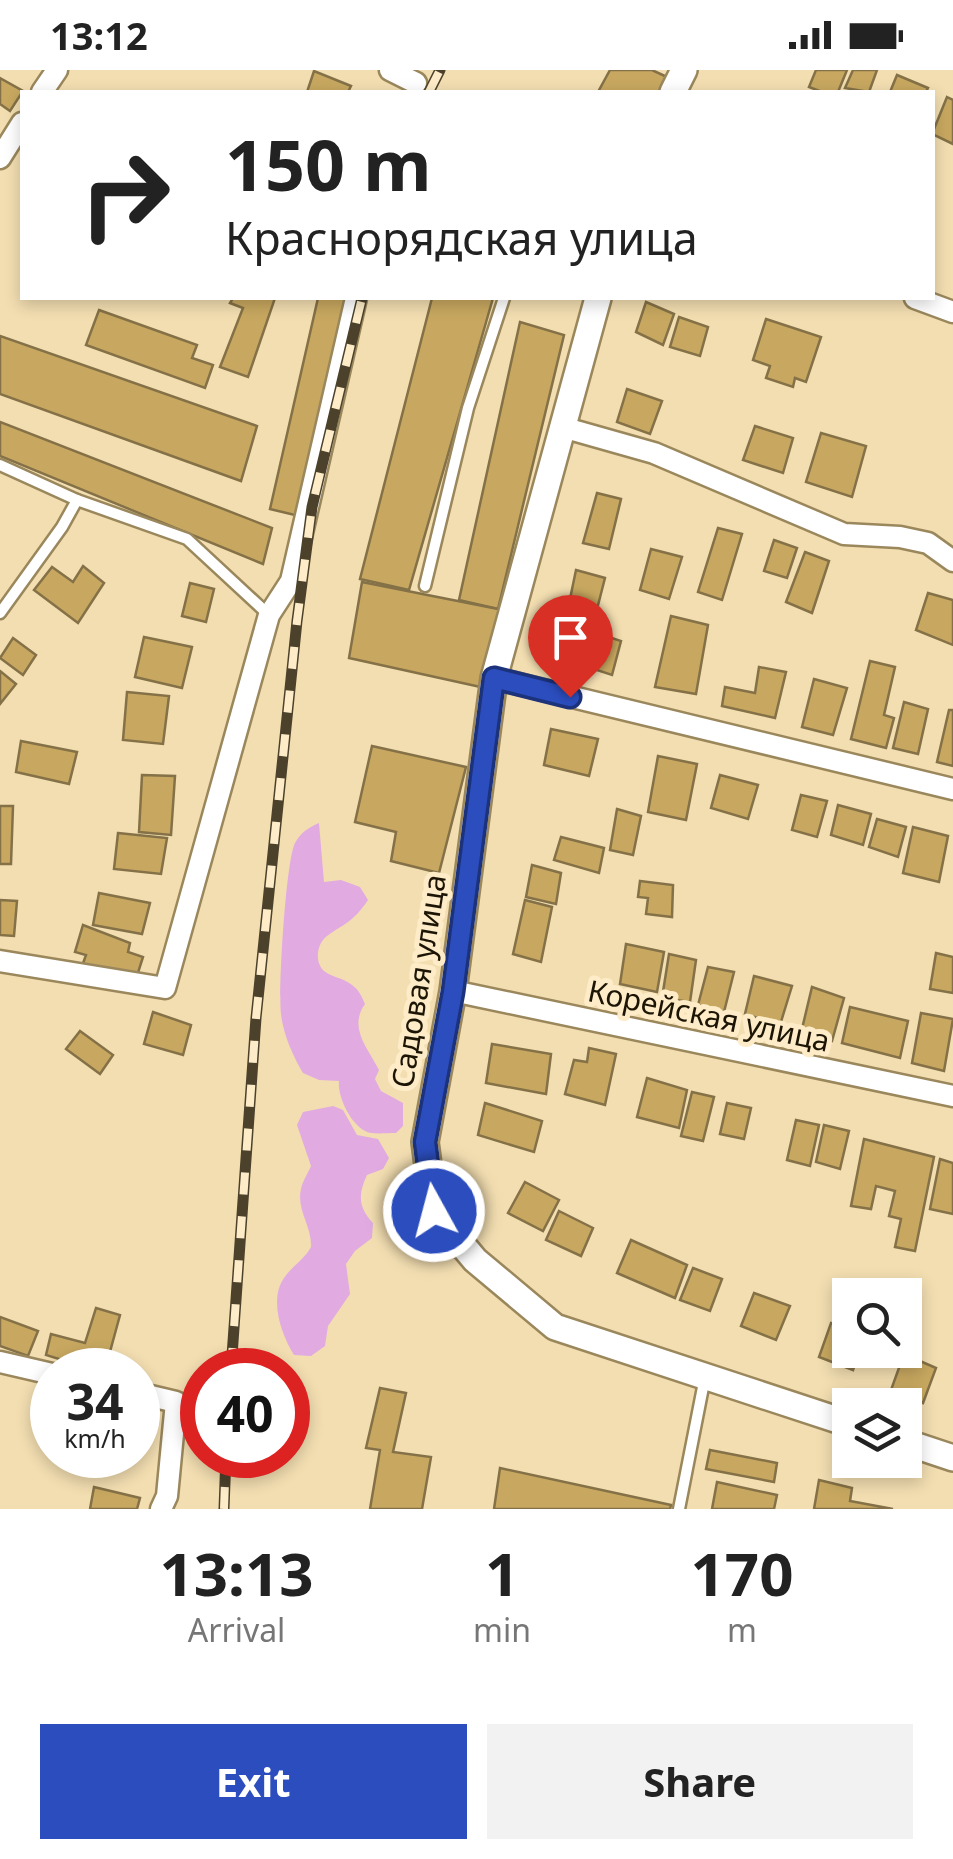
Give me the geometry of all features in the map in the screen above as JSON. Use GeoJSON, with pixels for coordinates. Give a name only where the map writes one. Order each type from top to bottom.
{"type":"FeatureCollection","features":[{"type":"Feature","properties":{"kind":"street"},"geometry":{"type":"LineString","coordinates":[[390,70],[418,82]]}},
{"type":"Feature","properties":{"kind":"street"},"geometry":{"type":"LineString","coordinates":[[0,158],[20,126]]}},
{"type":"Feature","properties":{"kind":"street"},"geometry":{"type":"LineString","coordinates":[[0,961],[166,988],[270,615],[291,582],[356,300]]}},
{"type":"Feature","properties":{"kind":"street","name":"Садовая улица"},"geometry":{"type":"LineString","coordinates":[[597,300],[494,678],[453,992],[425,1142],[434,1211],[475,1260],[556,1327],[832,1418]]}},
{"type":"Feature","properties":{"kind":"street"},"geometry":{"type":"LineString","coordinates":[[920,300],[953,312]]}},
{"type":"Feature","properties":{"kind":"street"},"geometry":{"type":"LineString","coordinates":[[562,427],[654,452],[844,534],[900,536],[928,544],[953,561]]}},
{"type":"Feature","properties":{"kind":"street"},"geometry":{"type":"LineString","coordinates":[[494,678],[953,789]]}},
{"type":"Feature","properties":{"kind":"street","name":"Корейская улица"},"geometry":{"type":"LineString","coordinates":[[453,992],[953,1096]]}},
{"type":"Feature","properties":{"kind":"street"},"geometry":{"type":"LineString","coordinates":[[0,1362],[30,1369]]}},
{"type":"Feature","properties":{"kind":"street"},"geometry":{"type":"LineString","coordinates":[[160,1398],[176,1402],[167,1496],[162,1509]]}},
{"type":"Feature","properties":{"kind":"street"},"geometry":{"type":"LineString","coordinates":[[922,1448],[953,1458]]}},
{"type":"Feature","properties":{"kind":"lane"},"geometry":{"type":"LineString","coordinates":[[424,586],[468,408],[503,300]]}},
{"type":"Feature","properties":{"kind":"lane"},"geometry":{"type":"LineString","coordinates":[[0,465],[78,500],[188,539],[270,615]]}},
{"type":"Feature","properties":{"kind":"lane"},"geometry":{"type":"LineString","coordinates":[[0,614],[78,500]]}},
{"type":"Feature","properties":{"kind":"lane"},"geometry":{"type":"LineString","coordinates":[[679,1509],[705,1376]]}},
{"type":"Feature","properties":{"kind":"shaded area"},"geometry":{"type":"Polygon","coordinates":[[[319,823],[324,882],[341,880],[360,887],[368,900],[354,917],[324,939],[318,953],[319,963],[327,973],[354,987],[364,1001],[359,1030],[379,1070],[375,1079],[381,1091],[403,1103],[403,1126],[396,1133],[371,1133],[358,1126],[344,1104],[339,1081],[319,1080],[303,1073],[284,1029],[280,1001],[282,954],[292,854],[300,836],[319,823]]]}},
{"type":"Feature","properties":{"kind":"shaded area"},"geometry":{"type":"Polygon","coordinates":[[[333,1106],[343,1110],[357,1135],[378,1139],[389,1158],[383,1169],[367,1175],[364,1182],[361,1200],[373,1223],[372,1238],[346,1264],[350,1294],[328,1326],[325,1346],[311,1356],[310,1348],[290,1348],[277,1306],[284,1278],[311,1247],[300,1197],[311,1166],[297,1125],[303,1112],[333,1106]]]}},
{"type":"Feature","properties":{"kind":"building"},"geometry":{"type":"Polygon","coordinates":[[[610,70],[652,70],[667,77],[662,90],[599,90],[610,70]]]}},
{"type":"Feature","properties":{"kind":"building"},"geometry":{"type":"Polygon","coordinates":[[[816,70],[847,70],[839,90],[809,87],[816,70]]]}},
{"type":"Feature","properties":{"kind":"building"},"geometry":{"type":"Polygon","coordinates":[[[853,70],[877,70],[870,90],[845,88],[853,70]]]}},
{"type":"Feature","properties":{"kind":"building"},"geometry":{"type":"Polygon","coordinates":[[[314,71],[351,86],[349,90],[308,90],[314,71]]]}},
{"type":"Feature","properties":{"kind":"building"},"geometry":{"type":"Polygon","coordinates":[[[897,75],[928,88],[927,90],[891,90],[897,75]]]}},
{"type":"Feature","properties":{"kind":"building"},"geometry":{"type":"Polygon","coordinates":[[[0,78],[21,90],[10,111],[0,104],[0,78]]]}},
{"type":"Feature","properties":{"kind":"building"},"geometry":{"type":"Polygon","coordinates":[[[947,97],[953,100],[953,144],[935,135],[947,97]]]}},
{"type":"Feature","properties":{"kind":"building"},"geometry":{"type":"Polygon","coordinates":[[[274,300],[248,377],[220,367],[243,308],[230,303],[274,300]]]}},
{"type":"Feature","properties":{"kind":"building"},"geometry":{"type":"Polygon","coordinates":[[[318,300],[350,300],[299,516],[270,509],[318,300]]]}},
{"type":"Feature","properties":{"kind":"building"},"geometry":{"type":"Polygon","coordinates":[[[431,300],[492,300],[409,590],[360,579],[431,300]]]}},
{"type":"Feature","properties":{"kind":"building"},"geometry":{"type":"Polygon","coordinates":[[[646,302],[674,314],[663,345],[636,332],[646,302]]]}},
{"type":"Feature","properties":{"kind":"building"},"geometry":{"type":"Polygon","coordinates":[[[99,310],[197,345],[192,358],[213,365],[205,388],[86,345],[99,310]]]}},
{"type":"Feature","properties":{"kind":"building"},"geometry":{"type":"Polygon","coordinates":[[[679,317],[708,327],[700,356],[670,347],[679,317]]]}},
{"type":"Feature","properties":{"kind":"building"},"geometry":{"type":"Polygon","coordinates":[[[766,319],[821,337],[806,382],[795,378],[793,387],[766,378],[770,366],[753,360],[766,319]]]}},
{"type":"Feature","properties":{"kind":"building"},"geometry":{"type":"Polygon","coordinates":[[[520,322],[564,335],[498,609],[459,600],[520,322]]]}},
{"type":"Feature","properties":{"kind":"building"},"geometry":{"type":"Polygon","coordinates":[[[0,336],[257,426],[241,481],[0,394],[0,336]]]}},
{"type":"Feature","properties":{"kind":"building"},"geometry":{"type":"Polygon","coordinates":[[[627,389],[662,401],[650,434],[617,422],[627,389]]]}},
{"type":"Feature","properties":{"kind":"building"},"geometry":{"type":"Polygon","coordinates":[[[0,422],[272,528],[263,564],[0,456],[0,422]]]}},
{"type":"Feature","properties":{"kind":"building"},"geometry":{"type":"Polygon","coordinates":[[[755,426],[793,438],[783,473],[743,460],[755,426]]]}},
{"type":"Feature","properties":{"kind":"building"},"geometry":{"type":"Polygon","coordinates":[[[821,433],[866,446],[852,497],[806,482],[821,433]]]}},
{"type":"Feature","properties":{"kind":"building"},"geometry":{"type":"Polygon","coordinates":[[[597,493],[621,499],[609,549],[583,543],[597,493]]]}},
{"type":"Feature","properties":{"kind":"building"},"geometry":{"type":"Polygon","coordinates":[[[718,528],[742,534],[722,600],[698,592],[718,528]]]}},
{"type":"Feature","properties":{"kind":"building"},"geometry":{"type":"Polygon","coordinates":[[[774,540],[797,548],[787,578],[764,571],[774,540]]]}},
{"type":"Feature","properties":{"kind":"building"},"geometry":{"type":"Polygon","coordinates":[[[651,549],[682,557],[669,599],[640,590],[651,549]]]}},
{"type":"Feature","properties":{"kind":"building"},"geometry":{"type":"Polygon","coordinates":[[[805,552],[829,561],[812,613],[786,602],[805,552]]]}},
{"type":"Feature","properties":{"kind":"building"},"geometry":{"type":"Polygon","coordinates":[[[83,566],[104,583],[78,623],[34,590],[52,567],[73,582],[83,566]]]}},
{"type":"Feature","properties":{"kind":"building"},"geometry":{"type":"Polygon","coordinates":[[[576,570],[605,578],[597,609],[570,599],[576,570]]]}},
{"type":"Feature","properties":{"kind":"building"},"geometry":{"type":"Polygon","coordinates":[[[362,582],[503,610],[485,688],[349,658],[362,582]]]}},
{"type":"Feature","properties":{"kind":"building"},"geometry":{"type":"Polygon","coordinates":[[[190,583],[214,589],[206,622],[182,616],[190,583]]]}},
{"type":"Feature","properties":{"kind":"building"},"geometry":{"type":"Polygon","coordinates":[[[928,593],[953,600],[953,645],[916,630],[928,593]]]}},
{"type":"Feature","properties":{"kind":"building"},"geometry":{"type":"Polygon","coordinates":[[[671,616],[708,625],[696,694],[655,687],[671,616]]]}},
{"type":"Feature","properties":{"kind":"building"},"geometry":{"type":"Polygon","coordinates":[[[570,624],[621,641],[612,675],[560,658],[570,624]]]}},
{"type":"Feature","properties":{"kind":"building"},"geometry":{"type":"Polygon","coordinates":[[[144,637],[192,647],[182,688],[135,677],[144,637]]]}},
{"type":"Feature","properties":{"kind":"building"},"geometry":{"type":"Polygon","coordinates":[[[13,638],[36,655],[23,675],[0,658],[13,638]]]}},
{"type":"Feature","properties":{"kind":"building"},"geometry":{"type":"Polygon","coordinates":[[[870,661],[895,667],[884,715],[894,718],[886,748],[851,739],[870,661]]]}},
{"type":"Feature","properties":{"kind":"building"},"geometry":{"type":"Polygon","coordinates":[[[759,667],[786,672],[775,718],[722,706],[725,687],[755,693],[759,667]]]}},
{"type":"Feature","properties":{"kind":"building"},"geometry":{"type":"Polygon","coordinates":[[[0,671],[16,684],[0,704],[0,671]]]}},
{"type":"Feature","properties":{"kind":"building"},"geometry":{"type":"Polygon","coordinates":[[[814,679],[847,688],[833,735],[802,727],[814,679]]]}},
{"type":"Feature","properties":{"kind":"building"},"geometry":{"type":"Polygon","coordinates":[[[127,692],[169,696],[163,744],[123,740],[127,692]]]}},
{"type":"Feature","properties":{"kind":"building"},"geometry":{"type":"Polygon","coordinates":[[[904,702],[928,709],[918,754],[893,748],[904,702]]]}},
{"type":"Feature","properties":{"kind":"building"},"geometry":{"type":"Polygon","coordinates":[[[949,710],[953,710],[953,766],[937,762],[949,710]]]}},
{"type":"Feature","properties":{"kind":"building"},"geometry":{"type":"Polygon","coordinates":[[[551,729],[598,739],[589,776],[544,765],[551,729]]]}},
{"type":"Feature","properties":{"kind":"building"},"geometry":{"type":"Polygon","coordinates":[[[21,741],[77,752],[69,784],[16,772],[21,741]]]}},
{"type":"Feature","properties":{"kind":"building"},"geometry":{"type":"Polygon","coordinates":[[[372,746],[466,767],[439,873],[391,861],[396,832],[355,822],[372,746]]]}},
{"type":"Feature","properties":{"kind":"building"},"geometry":{"type":"Polygon","coordinates":[[[658,756],[697,764],[686,820],[648,812],[658,756]]]}},
{"type":"Feature","properties":{"kind":"building"},"geometry":{"type":"Polygon","coordinates":[[[142,775],[175,776],[171,835],[139,832],[142,775]]]}},
{"type":"Feature","properties":{"kind":"building"},"geometry":{"type":"Polygon","coordinates":[[[720,775],[758,785],[748,819],[711,808],[720,775]]]}},
{"type":"Feature","properties":{"kind":"building"},"geometry":{"type":"Polygon","coordinates":[[[801,795],[827,801],[817,837],[792,830],[801,795]]]}},
{"type":"Feature","properties":{"kind":"building"},"geometry":{"type":"Polygon","coordinates":[[[838,805],[871,814],[863,845],[831,835],[838,805]]]}},
{"type":"Feature","properties":{"kind":"building"},"geometry":{"type":"Polygon","coordinates":[[[0,806],[13,806],[11,864],[0,864],[0,806]]]}},
{"type":"Feature","properties":{"kind":"building"},"geometry":{"type":"Polygon","coordinates":[[[617,809],[641,816],[633,855],[610,850],[617,809]]]}},
{"type":"Feature","properties":{"kind":"building"},"geometry":{"type":"Polygon","coordinates":[[[877,819],[906,827],[898,857],[869,847],[877,819]]]}},
{"type":"Feature","properties":{"kind":"building"},"geometry":{"type":"Polygon","coordinates":[[[913,827],[948,836],[939,882],[903,873],[913,827]]]}},
{"type":"Feature","properties":{"kind":"building"},"geometry":{"type":"Polygon","coordinates":[[[118,833],[167,838],[161,874],[114,869],[118,833]]]}},
{"type":"Feature","properties":{"kind":"building"},"geometry":{"type":"Polygon","coordinates":[[[561,837],[604,848],[599,873],[554,860],[561,837]]]}},
{"type":"Feature","properties":{"kind":"building"},"geometry":{"type":"Polygon","coordinates":[[[532,865],[561,873],[556,904],[526,897],[532,865]]]}},
{"type":"Feature","properties":{"kind":"building"},"geometry":{"type":"Polygon","coordinates":[[[640,881],[673,885],[672,917],[646,914],[648,898],[638,897],[640,881]]]}},
{"type":"Feature","properties":{"kind":"building"},"geometry":{"type":"Polygon","coordinates":[[[99,893],[150,903],[142,934],[93,925],[99,893]]]}},
{"type":"Feature","properties":{"kind":"building"},"geometry":{"type":"Polygon","coordinates":[[[0,900],[17,901],[14,936],[0,935],[0,900]]]}},
{"type":"Feature","properties":{"kind":"building"},"geometry":{"type":"Polygon","coordinates":[[[525,900],[552,907],[541,962],[513,954],[525,900]]]}},
{"type":"Feature","properties":{"kind":"building"},"geometry":{"type":"Polygon","coordinates":[[[83,925],[130,943],[128,952],[143,957],[136,979],[82,966],[86,955],[75,952],[83,925]]]}},
{"type":"Feature","properties":{"kind":"building"},"geometry":{"type":"Polygon","coordinates":[[[626,944],[664,952],[657,992],[620,984],[626,944]]]}},
{"type":"Feature","properties":{"kind":"building"},"geometry":{"type":"Polygon","coordinates":[[[936,953],[953,957],[953,993],[930,989],[936,953]]]}},
{"type":"Feature","properties":{"kind":"building"},"geometry":{"type":"Polygon","coordinates":[[[669,954],[696,960],[690,1002],[662,998],[669,954]]]}},
{"type":"Feature","properties":{"kind":"building"},"geometry":{"type":"Polygon","coordinates":[[[708,967],[734,972],[724,1012],[698,1005],[708,967]]]}},
{"type":"Feature","properties":{"kind":"building"},"geometry":{"type":"Polygon","coordinates":[[[754,976],[792,986],[780,1025],[745,1014],[754,976]]]}},
{"type":"Feature","properties":{"kind":"building"},"geometry":{"type":"Polygon","coordinates":[[[812,987],[844,998],[832,1041],[801,1033],[812,987]]]}},
{"type":"Feature","properties":{"kind":"building"},"geometry":{"type":"Polygon","coordinates":[[[850,1007],[908,1021],[900,1058],[842,1043],[850,1007]]]}},
{"type":"Feature","properties":{"kind":"building"},"geometry":{"type":"Polygon","coordinates":[[[153,1012],[191,1025],[183,1055],[144,1044],[153,1012]]]}},
{"type":"Feature","properties":{"kind":"building"},"geometry":{"type":"Polygon","coordinates":[[[921,1013],[953,1019],[944,1071],[912,1063],[921,1013]]]}},
{"type":"Feature","properties":{"kind":"building"},"geometry":{"type":"Polygon","coordinates":[[[80,1031],[113,1055],[100,1074],[66,1049],[80,1031]]]}},
{"type":"Feature","properties":{"kind":"building"},"geometry":{"type":"Polygon","coordinates":[[[492,1044],[551,1054],[546,1094],[486,1083],[492,1044]]]}},
{"type":"Feature","properties":{"kind":"building"},"geometry":{"type":"Polygon","coordinates":[[[589,1048],[616,1054],[605,1105],[565,1094],[574,1060],[587,1062],[589,1048]]]}},
{"type":"Feature","properties":{"kind":"building"},"geometry":{"type":"Polygon","coordinates":[[[647,1078],[687,1090],[679,1128],[637,1117],[647,1078]]]}},
{"type":"Feature","properties":{"kind":"building"},"geometry":{"type":"Polygon","coordinates":[[[692,1092],[714,1097],[703,1141],[681,1136],[692,1092]]]}},
{"type":"Feature","properties":{"kind":"building"},"geometry":{"type":"Polygon","coordinates":[[[485,1103],[542,1121],[534,1152],[478,1135],[485,1103]]]}},
{"type":"Feature","properties":{"kind":"building"},"geometry":{"type":"Polygon","coordinates":[[[727,1103],[751,1108],[744,1139],[720,1134],[727,1103]]]}},
{"type":"Feature","properties":{"kind":"building"},"geometry":{"type":"Polygon","coordinates":[[[796,1120],[819,1125],[810,1166],[787,1160],[796,1120]]]}},
{"type":"Feature","properties":{"kind":"building"},"geometry":{"type":"Polygon","coordinates":[[[824,1125],[849,1131],[840,1169],[816,1162],[824,1125]]]}},
{"type":"Feature","properties":{"kind":"building"},"geometry":{"type":"Polygon","coordinates":[[[864,1139],[934,1157],[915,1251],[895,1247],[901,1219],[889,1216],[895,1191],[876,1186],[871,1209],[851,1206],[864,1139]]]}},
{"type":"Feature","properties":{"kind":"building"},"geometry":{"type":"Polygon","coordinates":[[[940,1159],[953,1163],[953,1214],[930,1209],[940,1159]]]}},
{"type":"Feature","properties":{"kind":"building"},"geometry":{"type":"Polygon","coordinates":[[[525,1182],[559,1200],[543,1231],[508,1213],[525,1182]]]}},
{"type":"Feature","properties":{"kind":"building"},"geometry":{"type":"Polygon","coordinates":[[[559,1211],[593,1228],[581,1256],[546,1240],[559,1211]]]}},
{"type":"Feature","properties":{"kind":"building"},"geometry":{"type":"Polygon","coordinates":[[[631,1240],[687,1265],[675,1298],[617,1273],[631,1240]]]}},
{"type":"Feature","properties":{"kind":"building"},"geometry":{"type":"Polygon","coordinates":[[[693,1268],[722,1279],[710,1311],[680,1300],[693,1268]]]}},
{"type":"Feature","properties":{"kind":"building"},"geometry":{"type":"Polygon","coordinates":[[[754,1293],[790,1306],[776,1340],[741,1326],[754,1293]]]}},
{"type":"Feature","properties":{"kind":"building"},"geometry":{"type":"Polygon","coordinates":[[[96,1308],[120,1315],[111,1348],[48,1348],[51,1334],[85,1343],[96,1308]]]}},
{"type":"Feature","properties":{"kind":"building"},"geometry":{"type":"Polygon","coordinates":[[[0,1317],[38,1331],[28,1356],[0,1346],[0,1317]]]}},
{"type":"Feature","properties":{"kind":"building"},"geometry":{"type":"Polygon","coordinates":[[[831,1323],[832,1323],[832,1362],[819,1357],[831,1323]]]}},
{"type":"Feature","properties":{"kind":"building"},"geometry":{"type":"Polygon","coordinates":[[[922,1362],[936,1368],[923,1403],[922,1388],[892,1388],[899,1368],[922,1368],[922,1362]]]}},
{"type":"Feature","properties":{"kind":"building"},"geometry":{"type":"Polygon","coordinates":[[[380,1388],[406,1393],[393,1452],[431,1457],[422,1509],[370,1509],[380,1450],[366,1448],[380,1388]]]}},
{"type":"Feature","properties":{"kind":"building"},"geometry":{"type":"Polygon","coordinates":[[[710,1450],[777,1463],[774,1482],[706,1469],[710,1450]]]}},
{"type":"Feature","properties":{"kind":"building"},"geometry":{"type":"Polygon","coordinates":[[[500,1468],[671,1505],[670,1509],[494,1509],[500,1468]]]}},
{"type":"Feature","properties":{"kind":"building"},"geometry":{"type":"Polygon","coordinates":[[[819,1480],[852,1488],[850,1501],[893,1509],[814,1509],[819,1480]]]}},
{"type":"Feature","properties":{"kind":"building"},"geometry":{"type":"Polygon","coordinates":[[[717,1482],[777,1495],[774,1509],[712,1509],[717,1482]]]}},
{"type":"Feature","properties":{"kind":"building"},"geometry":{"type":"Polygon","coordinates":[[[94,1487],[140,1498],[137,1509],[90,1509],[94,1487]]]}},
{"type":"Feature","properties":{"kind":"railway"},"geometry":{"type":"LineString","coordinates":[[430,90],[440,70]]}},
{"type":"Feature","properties":{"kind":"railway"},"geometry":{"type":"LineString","coordinates":[[233,1348],[256,1018],[297,621],[312,507],[362,300]]}},
{"type":"Feature","properties":{"kind":"railway"},"geometry":{"type":"LineString","coordinates":[[224,1509],[225,1478]]}},
{"type":"Feature","properties":{"kind":"route"},"geometry":{"type":"LineString","coordinates":[[434,1211],[425,1142],[453,992],[494,678],[570,697]]}}]}
